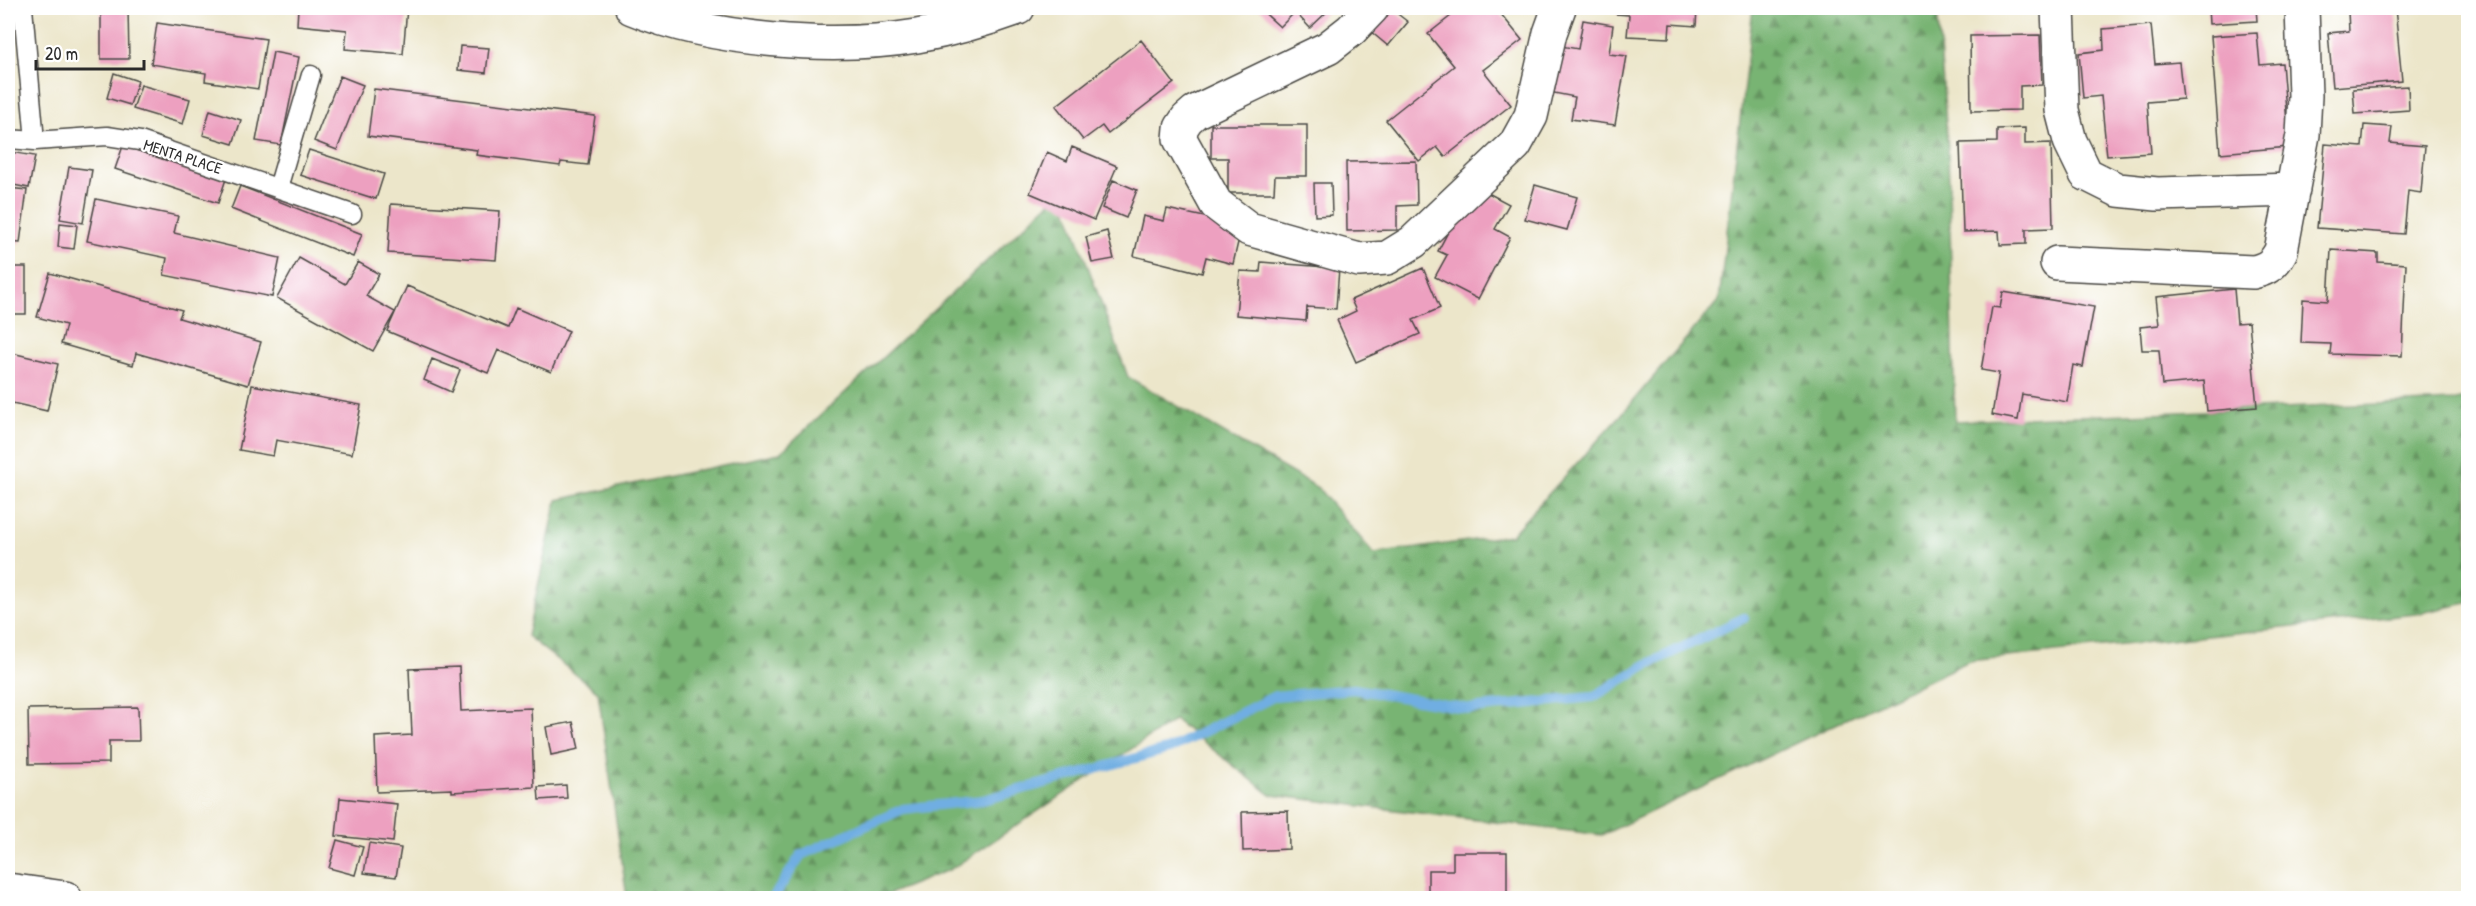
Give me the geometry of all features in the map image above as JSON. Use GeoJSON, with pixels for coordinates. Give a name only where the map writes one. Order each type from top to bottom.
{"type":"FeatureCollection","features":[{"type":"Feature","properties":{"kind":"street"},"geometry":{"type":"LineString","coordinates":[[632,8],[689,26],[748,36],[795,41],[849,42],[916,36],[982,21],[1018,8]]}},
{"type":"Feature","properties":{"kind":"street"},"geometry":{"type":"LineString","coordinates":[[1372,8],[1351,30],[1328,48],[1195,112],[1186,119],[1181,128],[1180,139],[1184,149],[1216,204],[1249,229],[1359,260],[1387,258],[1413,242],[1515,145],[1531,116],[1550,33],[1559,8]]}},
{"type":"Feature","properties":{"kind":"street"},"geometry":{"type":"LineString","coordinates":[[2058,8],[2062,110],[2070,141],[2086,174],[2118,190],[2157,194],[2293,190]]}},
{"type":"Feature","properties":{"kind":"street"},"geometry":{"type":"LineString","coordinates":[[2057,264],[2253,272],[2265,269],[2275,262],[2281,251],[2303,135],[2305,96],[2302,8]]}},
{"type":"Feature","properties":{"kind":"street"},"geometry":{"type":"LineString","coordinates":[[8,890],[65,898]]}},
{"type":"Feature","properties":{"kind":"lane"},"geometry":{"type":"LineString","coordinates":[[23,8],[35,141]]}},
{"type":"Feature","properties":{"kind":"lane"},"geometry":{"type":"LineString","coordinates":[[279,188],[311,75]]}},
{"type":"Feature","properties":{"kind":"lane","name":"MENTA PLACE"},"geometry":{"type":"LineString","coordinates":[[8,139],[35,141],[107,136],[140,141],[352,214]]}},
{"type":"Feature","properties":{"kind":"green space"},"geometry":{"type":"Polygon","coordinates":[[[1753,8],[1937,8],[1948,149],[1955,421],[2456,401],[2468,398],[2468,603],[2416,614],[1969,661],[1602,835],[1271,795],[1175,720],[951,869],[879,898],[627,898],[598,692],[527,636],[557,500],[780,453],[1061,192],[1128,377],[1318,488],[1374,554],[1511,535],[1621,415],[1719,300],[1753,8]]]}},
{"type":"Feature","properties":{"kind":"building"},"geometry":{"type":"Polygon","coordinates":[[[101,8],[128,8],[129,59],[101,59],[101,8]]]}},
{"type":"Feature","properties":{"kind":"building"},"geometry":{"type":"Polygon","coordinates":[[[298,8],[407,8],[403,54],[345,49],[347,30],[297,25],[298,8]]]}},
{"type":"Feature","properties":{"kind":"building"},"geometry":{"type":"Polygon","coordinates":[[[1259,8],[1331,8],[1310,28],[1295,12],[1280,27],[1259,8]]]}},
{"type":"Feature","properties":{"kind":"building"},"geometry":{"type":"Polygon","coordinates":[[[1390,8],[1408,22],[1388,46],[1370,31],[1390,8]]]}},
{"type":"Feature","properties":{"kind":"building"},"geometry":{"type":"Polygon","coordinates":[[[1461,8],[1496,8],[1522,40],[1483,70],[1511,105],[1445,157],[1437,147],[1419,161],[1386,120],[1454,66],[1428,34],[1461,8]]]}},
{"type":"Feature","properties":{"kind":"building"},"geometry":{"type":"Polygon","coordinates":[[[1616,8],[1697,8],[1696,26],[1670,24],[1669,38],[1627,36],[1629,15],[1616,14],[1616,8]]]}},
{"type":"Feature","properties":{"kind":"building"},"geometry":{"type":"Polygon","coordinates":[[[2208,8],[2256,8],[2257,21],[2209,24],[2208,8]]]}},
{"type":"Feature","properties":{"kind":"building"},"geometry":{"type":"Polygon","coordinates":[[[2395,8],[2402,81],[2333,87],[2328,33],[2349,31],[2348,11],[2395,8]]]}},
{"type":"Feature","properties":{"kind":"building"},"geometry":{"type":"Polygon","coordinates":[[[1583,20],[1613,25],[1609,54],[1627,56],[1615,125],[1571,119],[1575,97],[1554,93],[1561,46],[1578,49],[1583,20]]]}},
{"type":"Feature","properties":{"kind":"building"},"geometry":{"type":"Polygon","coordinates":[[[157,23],[266,39],[258,89],[205,81],[206,73],[151,64],[157,23]]]}},
{"type":"Feature","properties":{"kind":"building"},"geometry":{"type":"Polygon","coordinates":[[[2151,25],[2155,64],[2179,62],[2183,99],[2147,102],[2151,153],[2107,156],[2101,96],[2083,98],[2079,53],[2104,50],[2103,29],[2151,25]]]}},
{"type":"Feature","properties":{"kind":"building"},"geometry":{"type":"Polygon","coordinates":[[[2257,33],[2260,65],[2282,63],[2289,147],[2220,153],[2211,36],[2257,33]]]}},
{"type":"Feature","properties":{"kind":"building"},"geometry":{"type":"Polygon","coordinates":[[[2040,35],[2042,85],[2020,86],[2020,110],[1971,111],[1970,36],[2040,35]]]}},
{"type":"Feature","properties":{"kind":"building"},"geometry":{"type":"Polygon","coordinates":[[[1141,40],[1174,83],[1108,134],[1102,126],[1083,140],[1056,106],[1141,40]]]}},
{"type":"Feature","properties":{"kind":"building"},"geometry":{"type":"Polygon","coordinates":[[[460,46],[489,48],[486,73],[458,70],[460,46]]]}},
{"type":"Feature","properties":{"kind":"building"},"geometry":{"type":"Polygon","coordinates":[[[273,52],[299,57],[281,145],[256,141],[273,52]]]}},
{"type":"Feature","properties":{"kind":"building"},"geometry":{"type":"Polygon","coordinates":[[[114,73],[138,81],[130,105],[107,98],[114,73]]]}},
{"type":"Feature","properties":{"kind":"building"},"geometry":{"type":"Polygon","coordinates":[[[340,76],[363,85],[337,150],[314,141],[340,76]]]}},
{"type":"Feature","properties":{"kind":"building"},"geometry":{"type":"Polygon","coordinates":[[[141,85],[190,99],[183,124],[133,109],[141,85]]]}},
{"type":"Feature","properties":{"kind":"building"},"geometry":{"type":"Polygon","coordinates":[[[2408,86],[2409,110],[2355,114],[2353,89],[2408,86]]]}},
{"type":"Feature","properties":{"kind":"building"},"geometry":{"type":"Polygon","coordinates":[[[374,89],[595,116],[588,165],[561,162],[560,166],[476,155],[477,150],[368,136],[374,89]]]}},
{"type":"Feature","properties":{"kind":"building"},"geometry":{"type":"Polygon","coordinates":[[[210,110],[241,120],[233,144],[203,135],[210,110]]]}},
{"type":"Feature","properties":{"kind":"building"},"geometry":{"type":"Polygon","coordinates":[[[1211,125],[1307,125],[1307,176],[1275,176],[1274,193],[1228,193],[1228,158],[1211,158],[1211,125]]]}},
{"type":"Feature","properties":{"kind":"building"},"geometry":{"type":"Polygon","coordinates":[[[2364,125],[2392,127],[2390,143],[2425,146],[2421,193],[2408,191],[2404,234],[2317,228],[2325,144],[2362,147],[2364,125]]]}},
{"type":"Feature","properties":{"kind":"building"},"geometry":{"type":"Polygon","coordinates":[[[2025,128],[2025,144],[2051,143],[2053,228],[2026,229],[2026,244],[2000,245],[1999,231],[1963,232],[1960,143],[1997,142],[1997,129],[2025,128]]]}},
{"type":"Feature","properties":{"kind":"building"},"geometry":{"type":"Polygon","coordinates":[[[123,146],[226,179],[218,203],[115,169],[123,146]]]}},
{"type":"Feature","properties":{"kind":"building"},"geometry":{"type":"Polygon","coordinates":[[[1072,147],[1117,166],[1094,220],[1030,193],[1047,152],[1067,161],[1072,147]]]}},
{"type":"Feature","properties":{"kind":"building"},"geometry":{"type":"Polygon","coordinates":[[[309,150],[384,174],[376,199],[300,175],[309,150]]]}},
{"type":"Feature","properties":{"kind":"building"},"geometry":{"type":"Polygon","coordinates":[[[10,152],[35,156],[29,188],[8,184],[10,152]]]}},
{"type":"Feature","properties":{"kind":"building"},"geometry":{"type":"Polygon","coordinates":[[[1416,161],[1417,205],[1397,206],[1397,230],[1347,231],[1346,162],[1416,161]]]}},
{"type":"Feature","properties":{"kind":"building"},"geometry":{"type":"Polygon","coordinates":[[[69,167],[92,170],[83,223],[60,219],[69,167]]]}},
{"type":"Feature","properties":{"kind":"building"},"geometry":{"type":"Polygon","coordinates":[[[1113,180],[1137,190],[1126,218],[1102,208],[1113,180]]]}},
{"type":"Feature","properties":{"kind":"building"},"geometry":{"type":"Polygon","coordinates":[[[1314,183],[1331,183],[1332,215],[1315,216],[1314,183]]]}},
{"type":"Feature","properties":{"kind":"building"},"geometry":{"type":"Polygon","coordinates":[[[1473,185],[1509,204],[1495,229],[1510,237],[1478,299],[1435,277],[1447,255],[1438,251],[1473,185]]]}},
{"type":"Feature","properties":{"kind":"building"},"geometry":{"type":"Polygon","coordinates":[[[1535,185],[1577,197],[1567,230],[1525,219],[1535,185]]]}},
{"type":"Feature","properties":{"kind":"building"},"geometry":{"type":"Polygon","coordinates":[[[240,186],[362,234],[353,257],[231,209],[240,186]]]}},
{"type":"Feature","properties":{"kind":"building"},"geometry":{"type":"Polygon","coordinates":[[[8,188],[27,190],[20,243],[8,242],[8,188]]]}},
{"type":"Feature","properties":{"kind":"building"},"geometry":{"type":"Polygon","coordinates":[[[96,199],[178,216],[174,233],[280,258],[272,297],[164,275],[167,258],[87,241],[96,199]]]}},
{"type":"Feature","properties":{"kind":"building"},"geometry":{"type":"Polygon","coordinates":[[[391,204],[500,211],[496,260],[388,253],[391,204]]]}},
{"type":"Feature","properties":{"kind":"building"},"geometry":{"type":"Polygon","coordinates":[[[1167,209],[1242,225],[1233,264],[1206,257],[1202,273],[1134,256],[1143,216],[1164,221],[1167,209]]]}},
{"type":"Feature","properties":{"kind":"building"},"geometry":{"type":"Polygon","coordinates":[[[60,223],[77,225],[74,249],[58,247],[60,223]]]}},
{"type":"Feature","properties":{"kind":"building"},"geometry":{"type":"Polygon","coordinates":[[[1107,231],[1114,259],[1092,263],[1086,237],[1107,231]]]}},
{"type":"Feature","properties":{"kind":"building"},"geometry":{"type":"Polygon","coordinates":[[[2331,250],[2378,253],[2378,262],[2406,264],[2402,356],[2330,354],[2331,344],[2301,343],[2303,299],[2328,301],[2331,250]]]}},
{"type":"Feature","properties":{"kind":"building"},"geometry":{"type":"Polygon","coordinates":[[[299,258],[345,284],[358,262],[379,274],[366,296],[395,312],[373,351],[277,298],[299,258]]]}},
{"type":"Feature","properties":{"kind":"building"},"geometry":{"type":"Polygon","coordinates":[[[1261,262],[1339,268],[1336,309],[1307,307],[1306,321],[1236,315],[1240,271],[1260,272],[1261,262]]]}},
{"type":"Feature","properties":{"kind":"building"},"geometry":{"type":"Polygon","coordinates":[[[8,267],[26,267],[26,314],[8,314],[8,267]]]}},
{"type":"Feature","properties":{"kind":"building"},"geometry":{"type":"Polygon","coordinates":[[[1423,268],[1440,308],[1413,320],[1420,334],[1356,362],[1337,320],[1356,311],[1351,300],[1423,268]]]}},
{"type":"Feature","properties":{"kind":"building"},"geometry":{"type":"Polygon","coordinates":[[[50,273],[182,310],[179,318],[261,342],[248,385],[136,353],[133,365],[61,344],[66,325],[37,317],[50,273]]]}},
{"type":"Feature","properties":{"kind":"building"},"geometry":{"type":"Polygon","coordinates":[[[407,286],[508,328],[516,308],[569,331],[551,372],[498,350],[488,373],[387,331],[407,286]]]}},
{"type":"Feature","properties":{"kind":"building"},"geometry":{"type":"Polygon","coordinates":[[[2234,289],[2237,323],[2249,322],[2257,407],[2207,411],[2204,381],[2162,385],[2159,350],[2142,350],[2140,327],[2159,325],[2156,297],[2234,289]]]}},
{"type":"Feature","properties":{"kind":"building"},"geometry":{"type":"Polygon","coordinates":[[[2003,292],[2094,307],[2083,367],[2073,365],[2067,402],[2022,394],[2018,420],[1992,415],[1999,373],[1981,370],[1992,307],[2000,308],[2003,292]]]}},
{"type":"Feature","properties":{"kind":"building"},"geometry":{"type":"Polygon","coordinates":[[[8,352],[58,364],[47,411],[8,402],[8,352]]]}},
{"type":"Feature","properties":{"kind":"building"},"geometry":{"type":"Polygon","coordinates":[[[432,359],[460,370],[451,392],[424,380],[432,359]]]}},
{"type":"Feature","properties":{"kind":"building"},"geometry":{"type":"Polygon","coordinates":[[[252,385],[361,405],[352,454],[276,440],[273,456],[239,450],[252,385]]]}},
{"type":"Feature","properties":{"kind":"building"},"geometry":{"type":"Polygon","coordinates":[[[459,667],[461,711],[531,708],[534,787],[452,792],[452,789],[377,792],[375,737],[412,735],[409,669],[459,667]]]}},
{"type":"Feature","properties":{"kind":"building"},"geometry":{"type":"Polygon","coordinates":[[[138,707],[139,741],[109,741],[109,763],[29,764],[28,709],[138,707]]]}},
{"type":"Feature","properties":{"kind":"building"},"geometry":{"type":"Polygon","coordinates":[[[573,722],[579,749],[551,755],[546,727],[573,722]]]}},
{"type":"Feature","properties":{"kind":"building"},"geometry":{"type":"Polygon","coordinates":[[[566,785],[567,798],[539,800],[538,787],[566,785]]]}},
{"type":"Feature","properties":{"kind":"building"},"geometry":{"type":"Polygon","coordinates":[[[340,798],[397,804],[393,842],[336,836],[340,798]]]}},
{"type":"Feature","properties":{"kind":"building"},"geometry":{"type":"Polygon","coordinates":[[[1288,811],[1289,849],[1243,851],[1242,812],[1288,811]]]}},
{"type":"Feature","properties":{"kind":"building"},"geometry":{"type":"Polygon","coordinates":[[[337,840],[363,847],[355,875],[329,868],[337,840]]]}},
{"type":"Feature","properties":{"kind":"building"},"geometry":{"type":"Polygon","coordinates":[[[369,843],[401,848],[396,877],[364,873],[369,843]]]}},
{"type":"Feature","properties":{"kind":"building"},"geometry":{"type":"Polygon","coordinates":[[[1453,852],[1507,852],[1507,898],[1428,898],[1428,870],[1453,870],[1453,852]]]}},
{"type":"Feature","properties":{"kind":"waterway"},"geometry":{"type":"LineString","coordinates":[[773,898],[801,855],[903,809],[983,800],[1169,749],[1275,696],[1354,689],[1470,709],[1593,697],[1646,665],[1744,618]]}}]}
